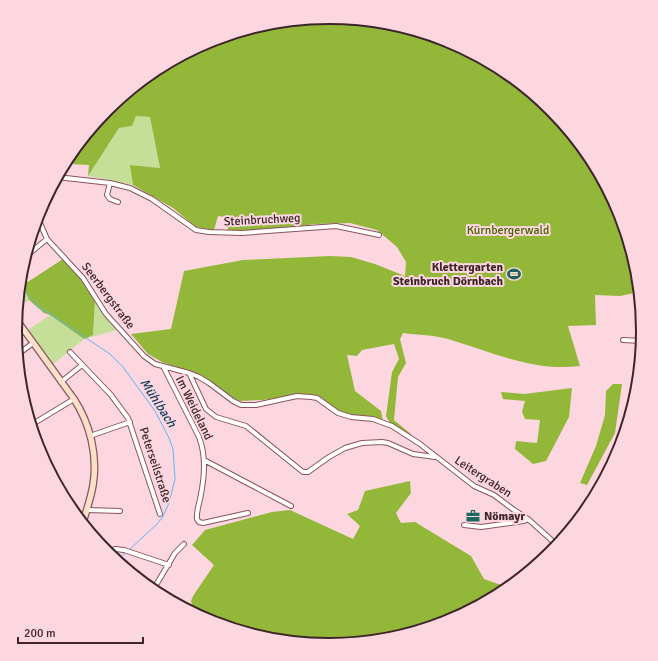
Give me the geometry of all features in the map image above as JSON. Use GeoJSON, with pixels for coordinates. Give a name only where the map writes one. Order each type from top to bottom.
{"type":"FeatureCollection","features":[{"type":"Feature","properties":{"kind":"street","name":"Steinbruchweg"},"geometry":{"type":"LineString","coordinates":[[63,178],[110,183],[130,188],[152,199],[196,230],[242,233],[336,226],[379,234]]}},
{"type":"Feature","properties":{"kind":"street"},"geometry":{"type":"LineString","coordinates":[[110,183],[107,195],[110,199],[118,202]]}},
{"type":"Feature","properties":{"kind":"street","name":"Seerbergstraße"},"geometry":{"type":"LineString","coordinates":[[41,225],[48,239],[83,278],[101,307],[116,326],[144,356],[150,361],[163,366],[189,373]]}},
{"type":"Feature","properties":{"kind":"street"},"geometry":{"type":"LineString","coordinates":[[32,251],[48,239]]}},
{"type":"Feature","properties":{"kind":"street"},"geometry":{"type":"LineString","coordinates":[[22,328],[74,399],[85,419],[94,459],[94,478],[85,517]]}},
{"type":"Feature","properties":{"kind":"street"},"geometry":{"type":"LineString","coordinates":[[623,340],[635,341]]}},
{"type":"Feature","properties":{"kind":"street"},"geometry":{"type":"LineString","coordinates":[[23,351],[33,343]]}},
{"type":"Feature","properties":{"kind":"street","name":"Peterseilstraße"},"geometry":{"type":"LineString","coordinates":[[70,352],[111,395],[130,422],[160,514]]}},
{"type":"Feature","properties":{"kind":"street"},"geometry":{"type":"LineString","coordinates":[[61,382],[82,365]]}},
{"type":"Feature","properties":{"kind":"street","name":"Im Weideland"},"geometry":{"type":"LineString","coordinates":[[163,366],[199,436],[203,447],[203,482],[196,515],[199,522],[202,524],[248,513]]}},
{"type":"Feature","properties":{"kind":"street"},"geometry":{"type":"LineString","coordinates":[[189,373],[206,409],[209,412],[216,417],[246,426],[304,472],[311,470],[345,448],[362,443],[388,443],[413,454],[435,457]]}},
{"type":"Feature","properties":{"kind":"street","name":"Leitergraben"},"geometry":{"type":"LineString","coordinates":[[189,373],[204,380],[241,405],[256,405],[297,396],[315,397],[338,413],[350,417],[373,419],[392,426],[420,444],[474,486],[494,495],[514,510],[528,518],[553,540]]}},
{"type":"Feature","properties":{"kind":"street"},"geometry":{"type":"LineString","coordinates":[[36,422],[74,399]]}},
{"type":"Feature","properties":{"kind":"street","name":"Peterseilstraße"},"geometry":{"type":"LineString","coordinates":[[90,436],[130,422]]}},
{"type":"Feature","properties":{"kind":"street","name":"Im Weideland"},"geometry":{"type":"LineString","coordinates":[[204,460],[291,506]]}},
{"type":"Feature","properties":{"kind":"street"},"geometry":{"type":"LineString","coordinates":[[87,510],[120,511]]}},
{"type":"Feature","properties":{"kind":"street"},"geometry":{"type":"LineString","coordinates":[[464,525],[481,527],[524,520],[528,518]]}},
{"type":"Feature","properties":{"kind":"street"},"geometry":{"type":"LineString","coordinates":[[156,585],[175,553],[184,544]]}},
{"type":"Feature","properties":{"kind":"street"},"geometry":{"type":"LineString","coordinates":[[114,549],[132,552],[168,565]]}},
{"type":"Feature","properties":{"kind":"green space","name":"Kürnbergerwald"},"geometry":{"type":"Polygon","coordinates":[[[309,24],[349,24],[389,29],[428,40],[446,47],[465,55],[500,75],[546,113],[560,128],[573,144],[595,177],[613,213],[626,251],[633,293],[620,296],[595,295],[596,325],[568,326],[580,366],[563,367],[529,364],[443,338],[403,333],[400,339],[406,363],[398,377],[394,420],[411,434],[410,436],[390,423],[386,416],[392,372],[399,359],[394,344],[362,350],[357,356],[347,355],[355,391],[381,411],[383,421],[344,413],[336,410],[322,398],[309,394],[262,400],[240,401],[206,378],[162,362],[148,354],[131,334],[171,329],[184,271],[243,260],[330,256],[351,257],[375,264],[405,276],[406,262],[397,247],[377,230],[350,223],[314,224],[278,230],[228,230],[227,217],[218,216],[214,230],[196,227],[173,208],[133,185],[130,165],[160,168],[150,117],[136,116],[132,126],[119,128],[88,176],[89,165],[71,164],[85,144],[112,113],[158,75],[193,55],[230,40],[269,29],[289,26],[309,24]]]}},
{"type":"Feature","properties":{"kind":"green space"},"geometry":{"type":"Polygon","coordinates":[[[136,116],[150,117],[160,168],[131,165],[133,185],[88,176],[119,128],[132,126],[136,116]]]}},
{"type":"Feature","properties":{"kind":"green space"},"geometry":{"type":"Polygon","coordinates":[[[63,259],[80,278],[95,299],[93,335],[84,339],[50,315],[44,313],[29,300],[25,290],[26,283],[63,259]]]}},
{"type":"Feature","properties":{"kind":"green space"},"geometry":{"type":"Polygon","coordinates":[[[25,290],[29,300],[24,304],[25,290]]]}},
{"type":"Feature","properties":{"kind":"green space"},"geometry":{"type":"Polygon","coordinates":[[[95,299],[117,330],[84,339],[93,335],[95,299]]]}},
{"type":"Feature","properties":{"kind":"green space"},"geometry":{"type":"Polygon","coordinates":[[[50,315],[84,339],[52,365],[28,330],[50,315]]]}},
{"type":"Feature","properties":{"kind":"green space"},"geometry":{"type":"Polygon","coordinates":[[[613,384],[622,384],[615,433],[587,485],[580,483],[596,446],[605,415],[606,391],[613,384]]]}},
{"type":"Feature","properties":{"kind":"green space"},"geometry":{"type":"Polygon","coordinates":[[[572,388],[569,417],[546,461],[533,464],[515,449],[516,441],[537,443],[540,420],[525,419],[522,412],[525,401],[503,399],[501,392],[524,394],[572,388]]]}},
{"type":"Feature","properties":{"kind":"green space"},"geometry":{"type":"Polygon","coordinates":[[[410,481],[411,493],[396,513],[401,523],[415,522],[471,556],[484,579],[501,585],[465,606],[428,621],[389,632],[349,637],[309,637],[269,632],[230,621],[193,606],[191,601],[193,596],[214,565],[192,545],[205,530],[272,512],[290,510],[353,539],[360,526],[347,514],[358,510],[365,491],[410,481]]]}},
{"type":"Feature","properties":{"kind":"waterway","name":"Mühlbach"},"geometry":{"type":"LineString","coordinates":[[25,292],[38,306],[110,354],[123,367],[155,411],[169,438],[173,449],[175,479],[169,503],[162,518],[157,524],[129,550]]}},
{"type":"Feature","properties":{"kind":"waterway","name":"Mühlbach"},"geometry":{"type":"LineString","coordinates":[[122,556],[125,553]]}},
{"type":"Feature","properties":{"kind":"place","name":"Klettergarten Steinbruch Dörnbach"},"geometry":{"type":"Point","coordinates":[514,274]}},
{"type":"Feature","properties":{"kind":"place","name":"Nömayr"},"geometry":{"type":"Point","coordinates":[473,516]}}]}
